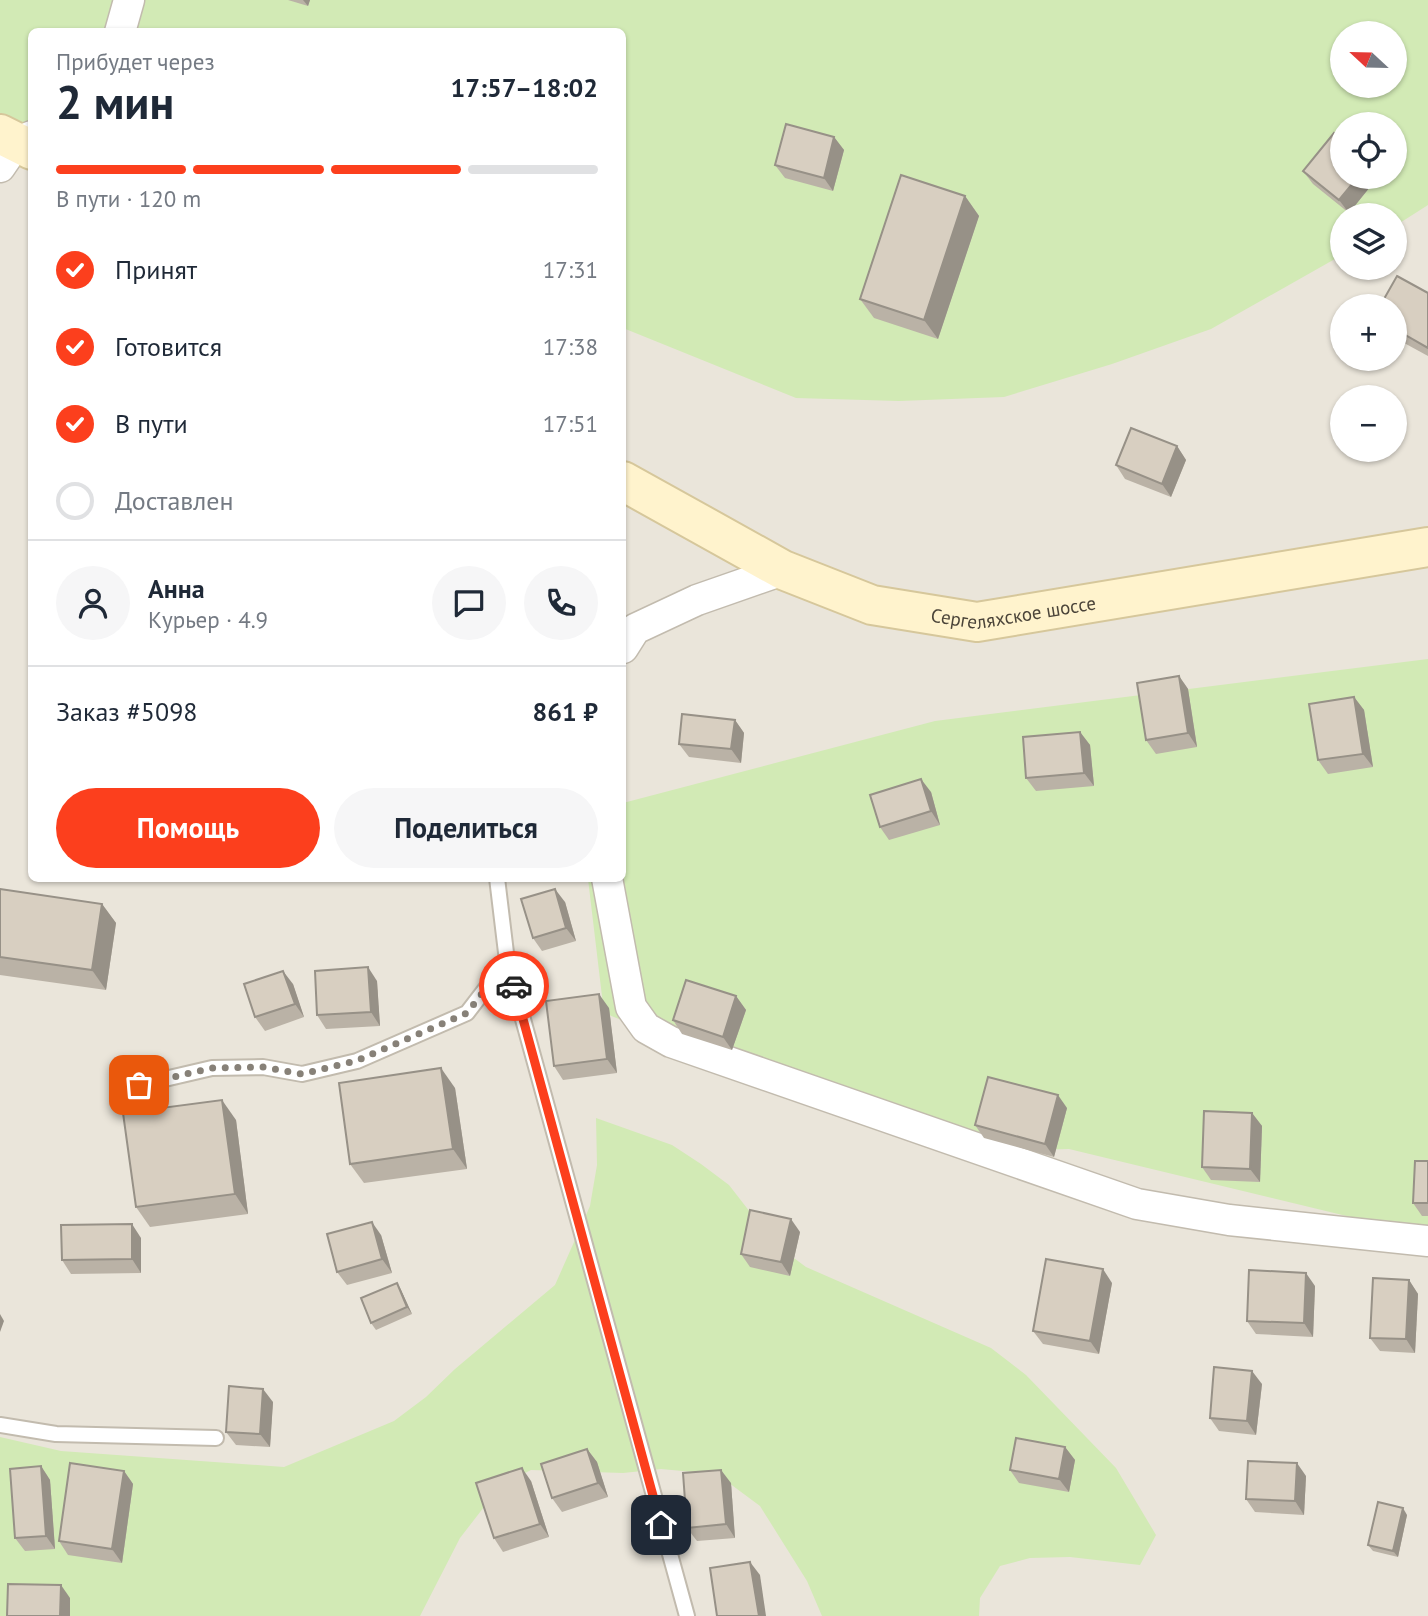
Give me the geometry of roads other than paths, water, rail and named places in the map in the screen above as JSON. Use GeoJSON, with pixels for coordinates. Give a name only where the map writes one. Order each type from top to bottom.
{"type":"FeatureCollection","features":[{"type":"Feature","properties":{"kind":"main road","name":"Сергеляхское шоссе"},"geometry":{"type":"LineString","coordinates":[[626,483],[783,570],[873,605],[977,622],[1428,548]]}},
{"type":"Feature","properties":{"kind":"street"},"geometry":{"type":"LineString","coordinates":[[121,28],[129,0]]}},
{"type":"Feature","properties":{"kind":"street"},"geometry":{"type":"LineString","coordinates":[[627,635],[698,600],[783,570]]}},
{"type":"Feature","properties":{"kind":"street"},"geometry":{"type":"LineString","coordinates":[[608,882],[631,1007],[646,1028],[671,1042],[1137,1204],[1229,1220],[1428,1241]]}},
{"type":"Feature","properties":{"kind":"lane"},"geometry":{"type":"LineString","coordinates":[[497,882],[507,961],[687,1616]]}},
{"type":"Feature","properties":{"kind":"lane"},"geometry":{"type":"LineString","coordinates":[[139,1085],[212,1068],[263,1067],[302,1074],[356,1061],[467,1013],[507,961]]}},
{"type":"Feature","properties":{"kind":"lane"},"geometry":{"type":"LineString","coordinates":[[0,1424],[56,1434],[216,1438]]}}]}
